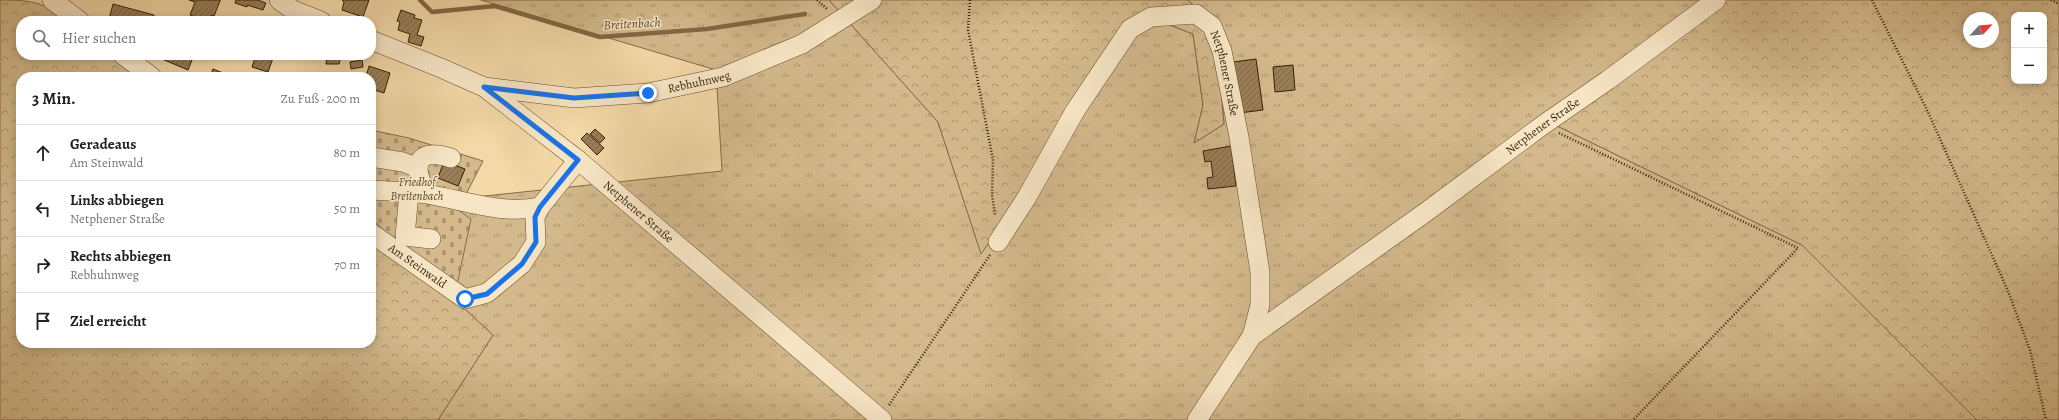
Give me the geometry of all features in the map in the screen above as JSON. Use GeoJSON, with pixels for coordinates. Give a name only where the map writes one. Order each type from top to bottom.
{"type":"FeatureCollection","features":[{"type":"Feature","properties":{"kind":"street"},"geometry":{"type":"LineString","coordinates":[[52,0],[73,16]]}},
{"type":"Feature","properties":{"kind":"street"},"geometry":{"type":"LineString","coordinates":[[279,0],[293,10],[308,16]]}},
{"type":"Feature","properties":{"kind":"street","name":"Rebhuhnweg"},"geometry":{"type":"LineString","coordinates":[[484,87],[574,98],[648,93],[723,77],[802,44],[872,0]]}},
{"type":"Feature","properties":{"kind":"street","name":"Netphener Straße"},"geometry":{"type":"LineString","coordinates":[[1252,336],[1426,212],[1716,0]]}},
{"type":"Feature","properties":{"kind":"street","name":"Netphener Straße"},"geometry":{"type":"LineString","coordinates":[[998,242],[1027,197],[1075,111],[1130,29],[1151,17],[1196,14],[1212,26],[1222,51],[1239,137],[1260,272],[1260,305],[1252,336],[1197,420]]}},
{"type":"Feature","properties":{"kind":"street","name":"Netphener Straße"},"geometry":{"type":"LineString","coordinates":[[376,42],[484,87],[578,160],[881,419]]}},
{"type":"Feature","properties":{"kind":"street"},"geometry":{"type":"LineString","coordinates":[[130,60],[146,72]]}},
{"type":"Feature","properties":{"kind":"street"},"geometry":{"type":"LineString","coordinates":[[431,239],[405,236],[417,193],[418,168],[422,159],[430,154],[438,153],[451,158]]}},
{"type":"Feature","properties":{"kind":"street"},"geometry":{"type":"LineString","coordinates":[[376,158],[403,162],[418,168]]}},
{"type":"Feature","properties":{"kind":"street","name":"Am Steinwald"},"geometry":{"type":"LineString","coordinates":[[376,237],[465,299],[487,294],[522,264],[536,242],[535,217],[540,207],[578,160]]}},
{"type":"Feature","properties":{"kind":"street"},"geometry":{"type":"LineString","coordinates":[[376,190],[417,193],[495,208],[526,210],[540,207]]}},
{"type":"Feature","properties":{"kind":"path"},"geometry":{"type":"LineString","coordinates":[[881,419],[998,242],[992,194],[993,160],[968,30],[970,0]]}},
{"type":"Feature","properties":{"kind":"path"},"geometry":{"type":"LineString","coordinates":[[1872,0],[1928,112],[2008,291],[2030,350],[2046,420]]}},
{"type":"Feature","properties":{"kind":"path"},"geometry":{"type":"LineString","coordinates":[[2051,0],[2059,4]]}},
{"type":"Feature","properties":{"kind":"path"},"geometry":{"type":"LineString","coordinates":[[1543,125],[1798,248],[1633,420]]}},
{"type":"Feature","properties":{"kind":"green space"},"geometry":{"type":"Polygon","coordinates":[[[0,0],[37,3],[62,16],[16,16],[16,60],[123,60],[139,72],[16,72],[16,348],[376,348],[376,245],[454,299],[493,335],[438,420],[0,420],[0,0]]]}},
{"type":"Feature","properties":{"kind":"green space"},"geometry":{"type":"Polygon","coordinates":[[[481,0],[829,0],[938,122],[981,253],[1144,15],[1193,34],[1203,105],[1194,143],[1224,124],[1215,22],[1187,0],[1705,0],[1551,123],[1802,245],[1977,420],[438,420],[493,335],[454,299],[458,210],[466,198],[722,171],[716,70],[481,0]]]}},
{"type":"Feature","properties":{"kind":"green space"},"geometry":{"type":"Polygon","coordinates":[[[829,0],[1187,0],[1215,22],[1224,124],[1194,143],[1203,105],[1193,34],[1144,15],[981,254],[938,122],[829,0]]]}},
{"type":"Feature","properties":{"kind":"green space"},"geometry":{"type":"Polygon","coordinates":[[[1705,0],[2059,0],[2059,420],[1977,420],[1802,245],[1551,123],[1705,0]]]}},
{"type":"Feature","properties":{"kind":"green space","name":"Friedhof Breitenbach"},"geometry":{"type":"Polygon","coordinates":[[[376,131],[409,138],[483,161],[458,210],[471,219],[454,299],[376,223],[376,131]]]}},
{"type":"Feature","properties":{"kind":"building"},"geometry":{"type":"Polygon","coordinates":[[[189,0],[220,0],[214,16],[190,15],[195,2],[189,0]]]}},
{"type":"Feature","properties":{"kind":"building"},"geometry":{"type":"Polygon","coordinates":[[[236,0],[258,0],[266,3],[263,10],[235,3],[236,0]]]}},
{"type":"Feature","properties":{"kind":"building"},"geometry":{"type":"Polygon","coordinates":[[[342,0],[369,0],[363,16],[342,10],[344,2],[342,0]]]}},
{"type":"Feature","properties":{"kind":"building"},"geometry":{"type":"Polygon","coordinates":[[[113,4],[154,15],[154,16],[110,16],[113,4]]]}},
{"type":"Feature","properties":{"kind":"building"},"geometry":{"type":"Polygon","coordinates":[[[401,10],[415,15],[414,18],[422,20],[417,35],[424,37],[421,46],[408,42],[410,34],[398,30],[400,22],[397,21],[401,10]]]}},
{"type":"Feature","properties":{"kind":"building"},"geometry":{"type":"Polygon","coordinates":[[[1256,59],[1263,110],[1239,113],[1233,62],[1256,59]]]}},
{"type":"Feature","properties":{"kind":"building"},"geometry":{"type":"Polygon","coordinates":[[[164,60],[192,60],[188,70],[164,60]]]}},
{"type":"Feature","properties":{"kind":"building"},"geometry":{"type":"Polygon","coordinates":[[[254,60],[272,60],[268,72],[252,67],[254,60]]]}},
{"type":"Feature","properties":{"kind":"building"},"geometry":{"type":"Polygon","coordinates":[[[327,60],[340,60],[339,64],[326,64],[327,60]]]}},
{"type":"Feature","properties":{"kind":"building"},"geometry":{"type":"Polygon","coordinates":[[[362,60],[363,67],[351,69],[350,62],[362,60]]]}},
{"type":"Feature","properties":{"kind":"building"},"geometry":{"type":"Polygon","coordinates":[[[1293,65],[1295,90],[1275,92],[1273,67],[1293,65]]]}},
{"type":"Feature","properties":{"kind":"building"},"geometry":{"type":"Polygon","coordinates":[[[369,66],[390,73],[384,93],[376,91],[376,72],[367,72],[369,66]]]}},
{"type":"Feature","properties":{"kind":"building"},"geometry":{"type":"Polygon","coordinates":[[[213,69],[220,72],[212,72],[213,69]]]}},
{"type":"Feature","properties":{"kind":"building"},"geometry":{"type":"Polygon","coordinates":[[[595,129],[605,138],[600,143],[590,134],[595,129]]]}},
{"type":"Feature","properties":{"kind":"building"},"geometry":{"type":"Polygon","coordinates":[[[587,133],[604,148],[597,155],[581,139],[587,133]]]}},
{"type":"Feature","properties":{"kind":"building"},"geometry":{"type":"Polygon","coordinates":[[[1231,146],[1236,186],[1208,189],[1207,178],[1213,177],[1211,161],[1205,162],[1203,151],[1231,146]]]}},
{"type":"Feature","properties":{"kind":"building"},"geometry":{"type":"Polygon","coordinates":[[[444,161],[465,169],[458,186],[438,178],[444,161]]]}},
{"type":"Feature","properties":{"kind":"waterway","name":"Breitenbach"},"geometry":{"type":"LineString","coordinates":[[420,0],[432,12],[495,6],[600,37],[707,29],[805,14]]}},
{"type":"Feature","properties":{"kind":"route"},"geometry":{"type":"LineString","coordinates":[[465,299],[487,294],[522,264],[536,242],[535,217],[540,207],[578,160],[484,87],[574,98],[648,93]]}}]}
